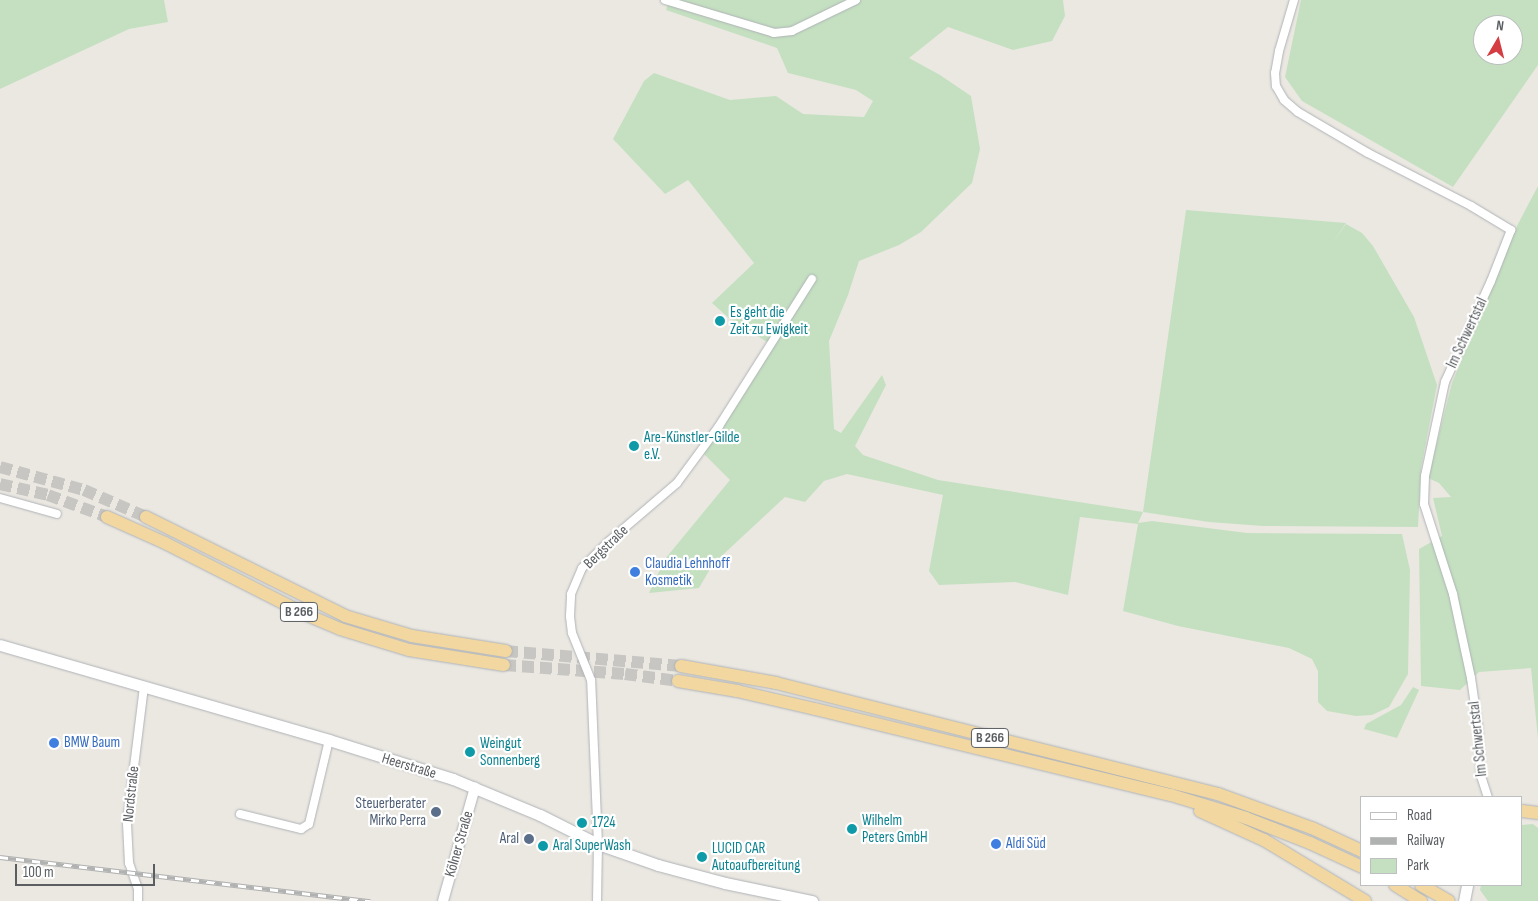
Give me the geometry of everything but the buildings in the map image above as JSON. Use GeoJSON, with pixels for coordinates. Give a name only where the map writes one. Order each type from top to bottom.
{"type":"FeatureCollection","features":[{"type":"Feature","properties":{"kind":"highway","name":"B 266"},"geometry":{"type":"LineString","coordinates":[[146,517],[345,616],[412,636],[506,651]]}},
{"type":"Feature","properties":{"kind":"highway","name":"B 266"},"geometry":{"type":"LineString","coordinates":[[107,518],[165,544],[307,616],[340,629],[409,650],[504,666]]}},
{"type":"Feature","properties":{"kind":"highway","name":"B 266"},"geometry":{"type":"LineString","coordinates":[[681,666],[776,683],[1209,792],[1296,822],[1360,850]]}},
{"type":"Feature","properties":{"kind":"highway","name":"B 266"},"geometry":{"type":"LineString","coordinates":[[678,681],[774,699],[1171,795],[1246,818],[1310,843],[1360,866]]}},
{"type":"Feature","properties":{"kind":"highway","name":"B 266"},"geometry":{"type":"LineString","coordinates":[[1171,795],[1197,810],[1264,840],[1365,901]]}},
{"type":"Feature","properties":{"kind":"highway"},"geometry":{"type":"LineString","coordinates":[[1523,812],[1538,813]]}},
{"type":"Feature","properties":{"kind":"highway"},"geometry":{"type":"LineString","coordinates":[[1397,886],[1421,901]]}},
{"type":"Feature","properties":{"kind":"highway"},"geometry":{"type":"LineString","coordinates":[[1423,886],[1448,900]]}},
{"type":"Feature","properties":{"kind":"main road","name":"Heerstraße"},"geometry":{"type":"LineString","coordinates":[[0,645],[329,740],[475,787],[598,844],[658,865],[725,883],[812,901]]}},
{"type":"Feature","properties":{"kind":"main road"},"geometry":{"type":"LineString","coordinates":[[1464,901],[1467,886]]}},
{"type":"Feature","properties":{"kind":"main road"},"geometry":{"type":"LineString","coordinates":[[1472,901],[1474,886]]}},
{"type":"Feature","properties":{"kind":"street"},"geometry":{"type":"LineString","coordinates":[[665,0],[774,33],[792,31],[856,0]]}},
{"type":"Feature","properties":{"kind":"street","name":"Im Schwertstal"},"geometry":{"type":"LineString","coordinates":[[1294,0],[1279,51],[1275,73],[1276,86],[1284,100],[1298,112],[1368,154],[1471,206],[1511,230],[1491,280],[1445,382],[1425,476],[1424,504],[1453,594],[1471,678],[1478,726],[1481,776],[1488,796]]}},
{"type":"Feature","properties":{"kind":"street","name":"Bergstraße"},"geometry":{"type":"LineString","coordinates":[[596,901],[598,844],[592,680],[572,633],[570,594],[582,568],[608,542],[677,483],[719,426],[812,278]]}},
{"type":"Feature","properties":{"kind":"street"},"geometry":{"type":"LineString","coordinates":[[0,498],[57,514]]}},
{"type":"Feature","properties":{"kind":"street","name":"Nordstraße"},"geometry":{"type":"LineString","coordinates":[[138,901],[138,889],[129,863],[127,823],[144,687]]}},
{"type":"Feature","properties":{"kind":"street"},"geometry":{"type":"LineString","coordinates":[[240,814],[301,829],[310,824],[329,740]]}},
{"type":"Feature","properties":{"kind":"street","name":"Kölner Straße"},"geometry":{"type":"LineString","coordinates":[[443,901],[475,787]]}},
{"type":"Feature","properties":{"kind":"green space"},"geometry":{"type":"Polygon","coordinates":[[[0,0],[164,0],[168,22],[129,29],[0,89],[0,0]]]}},
{"type":"Feature","properties":{"kind":"green space"},"geometry":{"type":"Polygon","coordinates":[[[669,0],[1063,0],[1065,16],[1052,41],[1013,50],[948,27],[909,58],[940,75],[971,96],[980,149],[972,183],[921,232],[899,245],[859,261],[848,295],[829,341],[834,429],[841,433],[882,375],[886,385],[855,446],[863,455],[938,480],[1143,512],[1138,523],[1152,521],[1247,533],[1402,534],[1410,570],[1408,674],[1389,707],[1372,715],[1356,716],[1327,711],[1318,702],[1318,671],[1312,659],[1289,648],[1178,626],[1123,611],[1138,524],[1080,517],[1068,595],[1015,582],[939,585],[929,571],[943,495],[847,474],[824,481],[805,502],[785,497],[713,564],[699,588],[649,593],[665,559],[730,480],[704,454],[772,345],[730,319],[712,303],[754,263],[688,180],[665,194],[613,139],[644,81],[654,73],[730,100],[776,96],[803,114],[864,117],[873,101],[856,90],[788,73],[777,48],[666,10],[669,0]]]}},
{"type":"Feature","properties":{"kind":"green space"},"geometry":{"type":"Polygon","coordinates":[[[1301,0],[1538,0],[1538,65],[1453,187],[1302,101],[1285,77],[1301,0]]]}},
{"type":"Feature","properties":{"kind":"green space"},"geometry":{"type":"Polygon","coordinates":[[[1538,186],[1538,739],[1531,668],[1479,672],[1460,690],[1421,686],[1419,549],[1442,536],[1433,498],[1451,497],[1439,483],[1428,478],[1452,383],[1518,224],[1538,186]]]}},
{"type":"Feature","properties":{"kind":"green space"},"geometry":{"type":"Polygon","coordinates":[[[1186,210],[1346,223],[1333,242],[1346,224],[1362,233],[1373,246],[1414,317],[1437,385],[1421,468],[1418,527],[1263,526],[1209,522],[1143,512],[1186,210]]]}},
{"type":"Feature","properties":{"kind":"green space"},"geometry":{"type":"Polygon","coordinates":[[[1413,687],[1419,690],[1397,738],[1364,729],[1366,724],[1401,705],[1413,687]]]}},
{"type":"Feature","properties":{"kind":"green space"},"geometry":{"type":"Polygon","coordinates":[[[1533,824],[1538,828],[1538,901],[1488,901],[1480,890],[1481,886],[1523,886],[1523,825],[1533,824]]]}},
{"type":"Feature","properties":{"kind":"tunnel"},"geometry":{"type":"LineString","coordinates":[[0,467],[84,490],[146,517]]}},
{"type":"Feature","properties":{"kind":"tunnel"},"geometry":{"type":"LineString","coordinates":[[0,484],[48,495],[107,517]]}},
{"type":"Feature","properties":{"kind":"tunnel"},"geometry":{"type":"LineString","coordinates":[[506,651],[681,666]]}},
{"type":"Feature","properties":{"kind":"tunnel"},"geometry":{"type":"LineString","coordinates":[[504,665],[625,674],[678,681]]}},
{"type":"Feature","properties":{"kind":"railway"},"geometry":{"type":"LineString","coordinates":[[0,857],[370,901]]}},
{"type":"Feature","properties":{"kind":"place","name":"Es geht die Zeit zu Ewigkeit"},"geometry":{"type":"Point","coordinates":[720,321]}},
{"type":"Feature","properties":{"kind":"place","name":"Are-Künstler-Gilde e.V."},"geometry":{"type":"Point","coordinates":[634,446]}},
{"type":"Feature","properties":{"kind":"place","name":"Claudia Lehnhoff Kosmetik"},"geometry":{"type":"Point","coordinates":[635,572]}},
{"type":"Feature","properties":{"kind":"place","name":"BMW Baum"},"geometry":{"type":"Point","coordinates":[54,743]}},
{"type":"Feature","properties":{"kind":"place","name":"Weingut Sonnenberg"},"geometry":{"type":"Point","coordinates":[470,752]}},
{"type":"Feature","properties":{"kind":"place","name":"Steuerberater Mirko Perra"},"geometry":{"type":"Point","coordinates":[436,812]}},
{"type":"Feature","properties":{"kind":"place","name":"1724"},"geometry":{"type":"Point","coordinates":[582,823]}},
{"type":"Feature","properties":{"kind":"place","name":"Wilhelm Peters GmbH"},"geometry":{"type":"Point","coordinates":[852,829]}},
{"type":"Feature","properties":{"kind":"place","name":"Aral"},"geometry":{"type":"Point","coordinates":[529,839]}},
{"type":"Feature","properties":{"kind":"place","name":"Aldi Süd"},"geometry":{"type":"Point","coordinates":[996,844]}},
{"type":"Feature","properties":{"kind":"place","name":"Aral SuperWash"},"geometry":{"type":"Point","coordinates":[543,846]}},
{"type":"Feature","properties":{"kind":"place","name":"LUCID CAR Autoaufbereitung"},"geometry":{"type":"Point","coordinates":[702,857]}}]}
